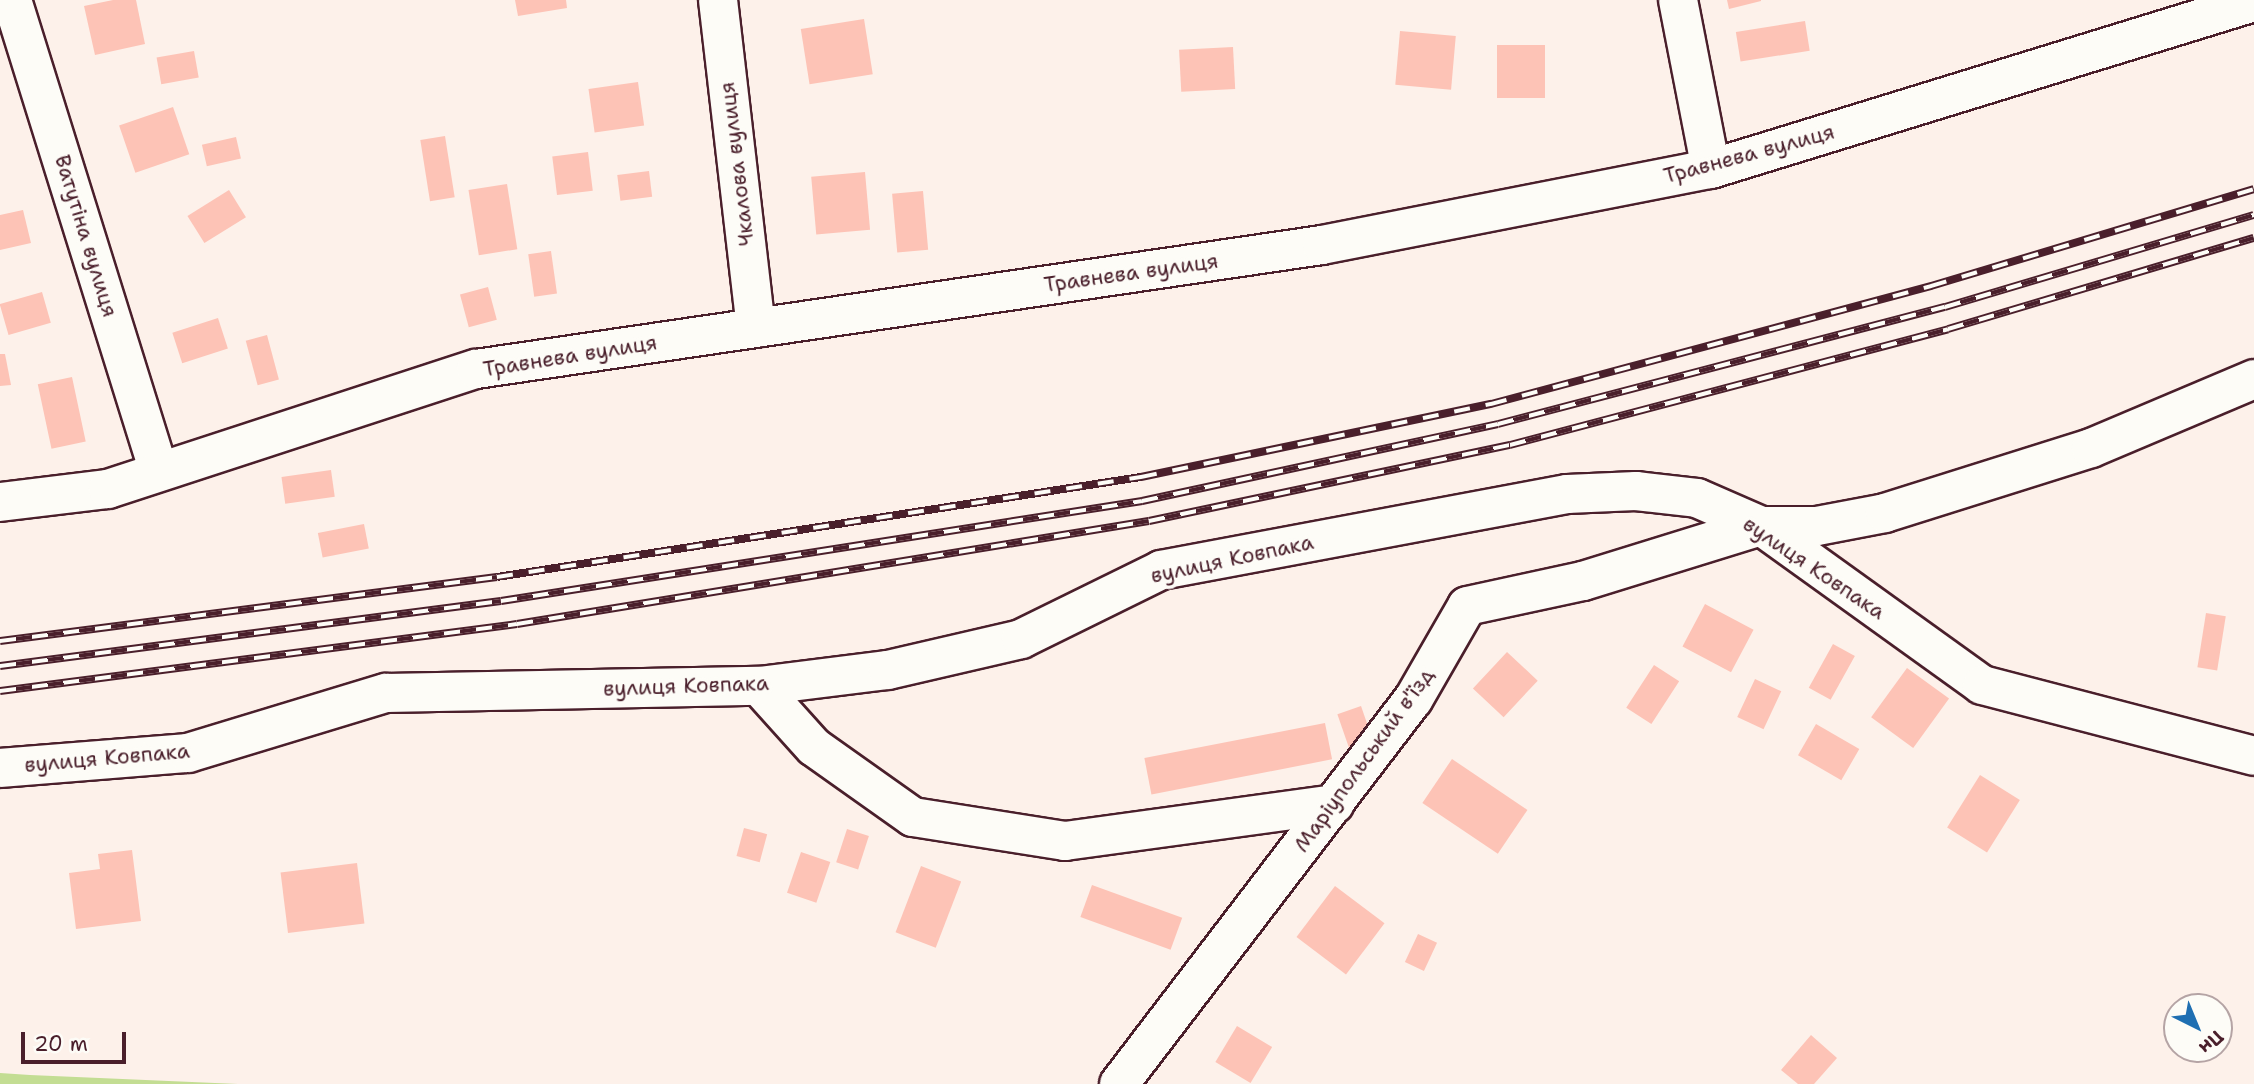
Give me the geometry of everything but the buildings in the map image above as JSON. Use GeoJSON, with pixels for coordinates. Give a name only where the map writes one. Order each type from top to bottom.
{"type":"FeatureCollection","features":[{"type":"Feature","properties":{"kind":"street","name":"Ватутіна вулиця"},"geometry":{"type":"LineString","coordinates":[[12,0],[159,472]]}},
{"type":"Feature","properties":{"kind":"street","name":"Чкалова вулиця"},"geometry":{"type":"LineString","coordinates":[[718,0],[756,328]]}},
{"type":"Feature","properties":{"kind":"street"},"geometry":{"type":"LineString","coordinates":[[1678,0],[1711,169]]}},
{"type":"Feature","properties":{"kind":"street","name":"Травнева вулиця"},"geometry":{"type":"LineString","coordinates":[[0,502],[108,489],[476,369],[1322,245],[1711,169],[2254,2]]}},
{"type":"Feature","properties":{"kind":"street"},"geometry":{"type":"LineString","coordinates":[[1761,526],[1817,526],[1885,513],[2091,449],[2254,379]]}},
{"type":"Feature","properties":{"kind":"street","name":"вулиця Ковпака"},"geometry":{"type":"LineString","coordinates":[[0,768],[188,753],[386,693],[759,686],[888,670],[1021,639],[1161,570],[1567,494],[1636,491],[1697,498],[1761,526],[1982,685],[2254,756]]}},
{"type":"Feature","properties":{"kind":"street","name":"Маріупольський в'їзд"},"geometry":{"type":"LineString","coordinates":[[1119,1084],[1413,700],[1468,606],[1583,581],[1761,526]]}},
{"type":"Feature","properties":{"kind":"street"},"geometry":{"type":"LineString","coordinates":[[759,686],[814,747],[913,817],[1065,841],[1334,804]]}},
{"type":"Feature","properties":{"kind":"green space"},"geometry":{"type":"Polygon","coordinates":[[[0,1073],[30,1075],[238,1084],[0,1084],[0,1073]]]}},
{"type":"Feature","properties":{"kind":"railway"},"geometry":{"type":"LineString","coordinates":[[0,641],[497,577],[1141,477],[1491,404],[1931,286],[2254,189]]}},
{"type":"Feature","properties":{"kind":"railway"},"geometry":{"type":"LineString","coordinates":[[0,666],[501,601],[1142,501],[1498,424],[1945,307],[2254,215]]}},
{"type":"Feature","properties":{"kind":"railway"},"geometry":{"type":"LineString","coordinates":[[0,691],[517,624],[1149,521],[1510,445],[1948,329],[2254,238]]}}]}
